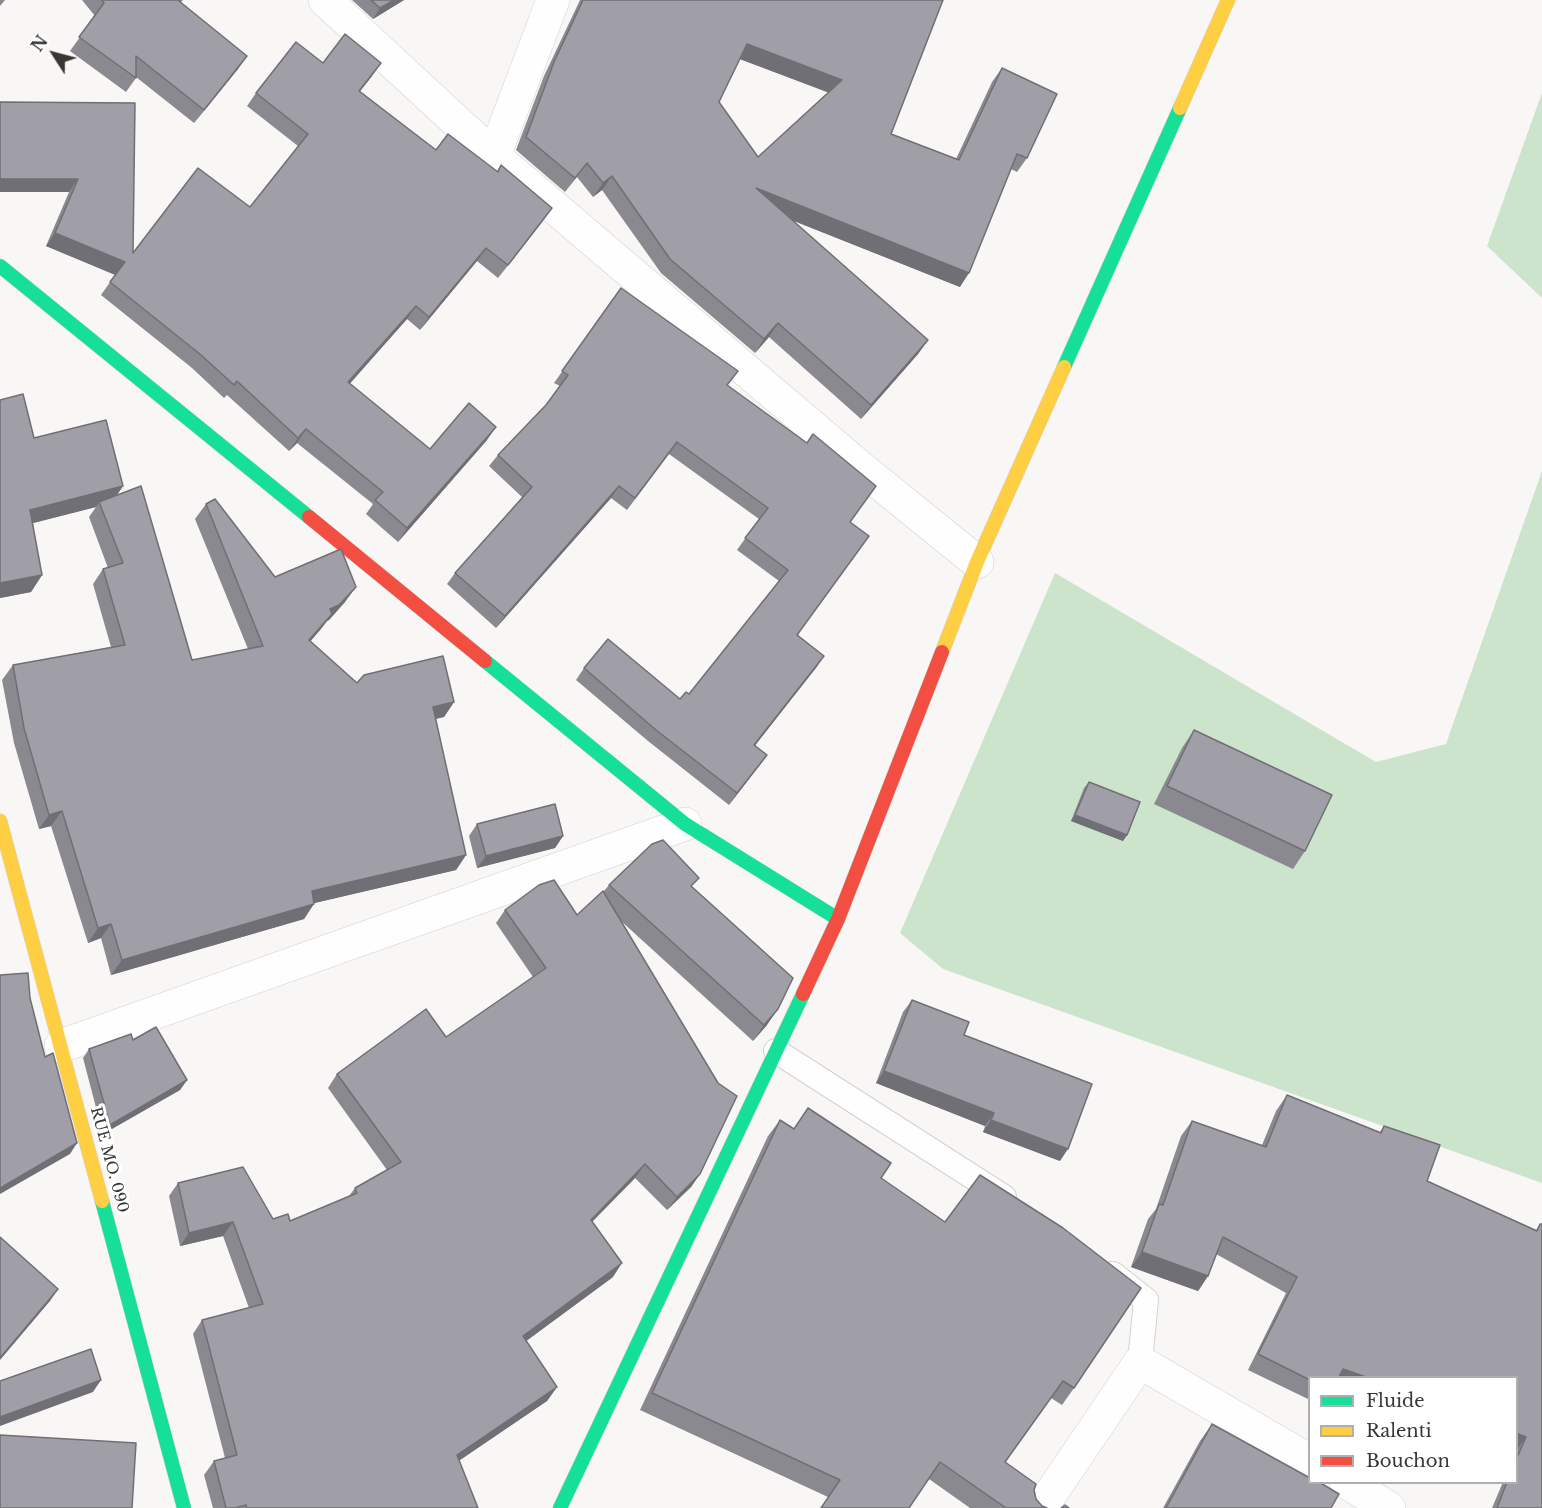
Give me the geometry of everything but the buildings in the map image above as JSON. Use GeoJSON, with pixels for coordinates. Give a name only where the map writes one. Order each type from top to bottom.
{"type":"FeatureCollection","features":[{"type":"Feature","properties":{"kind":"street"},"geometry":{"type":"LineString","coordinates":[[325,0],[494,156],[861,468],[978,562]]}},
{"type":"Feature","properties":{"kind":"street"},"geometry":{"type":"LineString","coordinates":[[494,156],[553,0]]}},
{"type":"Feature","properties":{"kind":"street"},"geometry":{"type":"LineString","coordinates":[[560,1508],[838,919],[978,562],[1228,0]]}},
{"type":"Feature","properties":{"kind":"street"},"geometry":{"type":"LineString","coordinates":[[0,266],[685,824],[838,919]]}},
{"type":"Feature","properties":{"kind":"street","name":"RUE MO. 090"},"geometry":{"type":"LineString","coordinates":[[0,821],[184,1508]]}},
{"type":"Feature","properties":{"kind":"street"},"geometry":{"type":"LineString","coordinates":[[61,1046],[685,824]]}},
{"type":"Feature","properties":{"kind":"street"},"geometry":{"type":"LineString","coordinates":[[1041,1508],[1140,1362],[1308,1460]]}},
{"type":"Feature","properties":{"kind":"street"},"geometry":{"type":"LineString","coordinates":[[1349,1484],[1389,1508]]}},
{"type":"Feature","properties":{"kind":"lane"},"geometry":{"type":"LineString","coordinates":[[776,1051],[1020,1208]]}},
{"type":"Feature","properties":{"kind":"lane"},"geometry":{"type":"LineString","coordinates":[[1094,1260],[1146,1300],[1140,1362]]}},
{"type":"Feature","properties":{"kind":"green space"},"geometry":{"type":"Polygon","coordinates":[[[1542,93],[1542,298],[1487,246],[1542,93]]]}},
{"type":"Feature","properties":{"kind":"green space"},"geometry":{"type":"Polygon","coordinates":[[[1542,471],[1542,1183],[943,969],[900,933],[1055,573],[1376,762],[1446,744],[1542,471]]]}},
{"type":"Feature","properties":{"kind":"traffic: fast"},"geometry":{"type":"LineString","coordinates":[[1064,367],[1180,108]]}},
{"type":"Feature","properties":{"kind":"traffic: fast"},"geometry":{"type":"LineString","coordinates":[[0,266],[309,517]]}},
{"type":"Feature","properties":{"kind":"traffic: fast"},"geometry":{"type":"LineString","coordinates":[[485,661],[685,824],[838,919]]}},
{"type":"Feature","properties":{"kind":"traffic: fast"},"geometry":{"type":"LineString","coordinates":[[560,1508],[803,994]]}},
{"type":"Feature","properties":{"kind":"traffic: fast"},"geometry":{"type":"LineString","coordinates":[[102,1201],[184,1508]]}},
{"type":"Feature","properties":{"kind":"traffic: slow"},"geometry":{"type":"LineString","coordinates":[[1180,108],[1228,0]]}},
{"type":"Feature","properties":{"kind":"traffic: slow"},"geometry":{"type":"LineString","coordinates":[[942,652],[977,562],[1064,367]]}},
{"type":"Feature","properties":{"kind":"traffic: slow"},"geometry":{"type":"LineString","coordinates":[[0,821],[102,1201]]}},
{"type":"Feature","properties":{"kind":"traffic: jam"},"geometry":{"type":"LineString","coordinates":[[309,517],[485,661]]}},
{"type":"Feature","properties":{"kind":"traffic: jam"},"geometry":{"type":"LineString","coordinates":[[803,994],[838,919],[942,652]]}}]}
